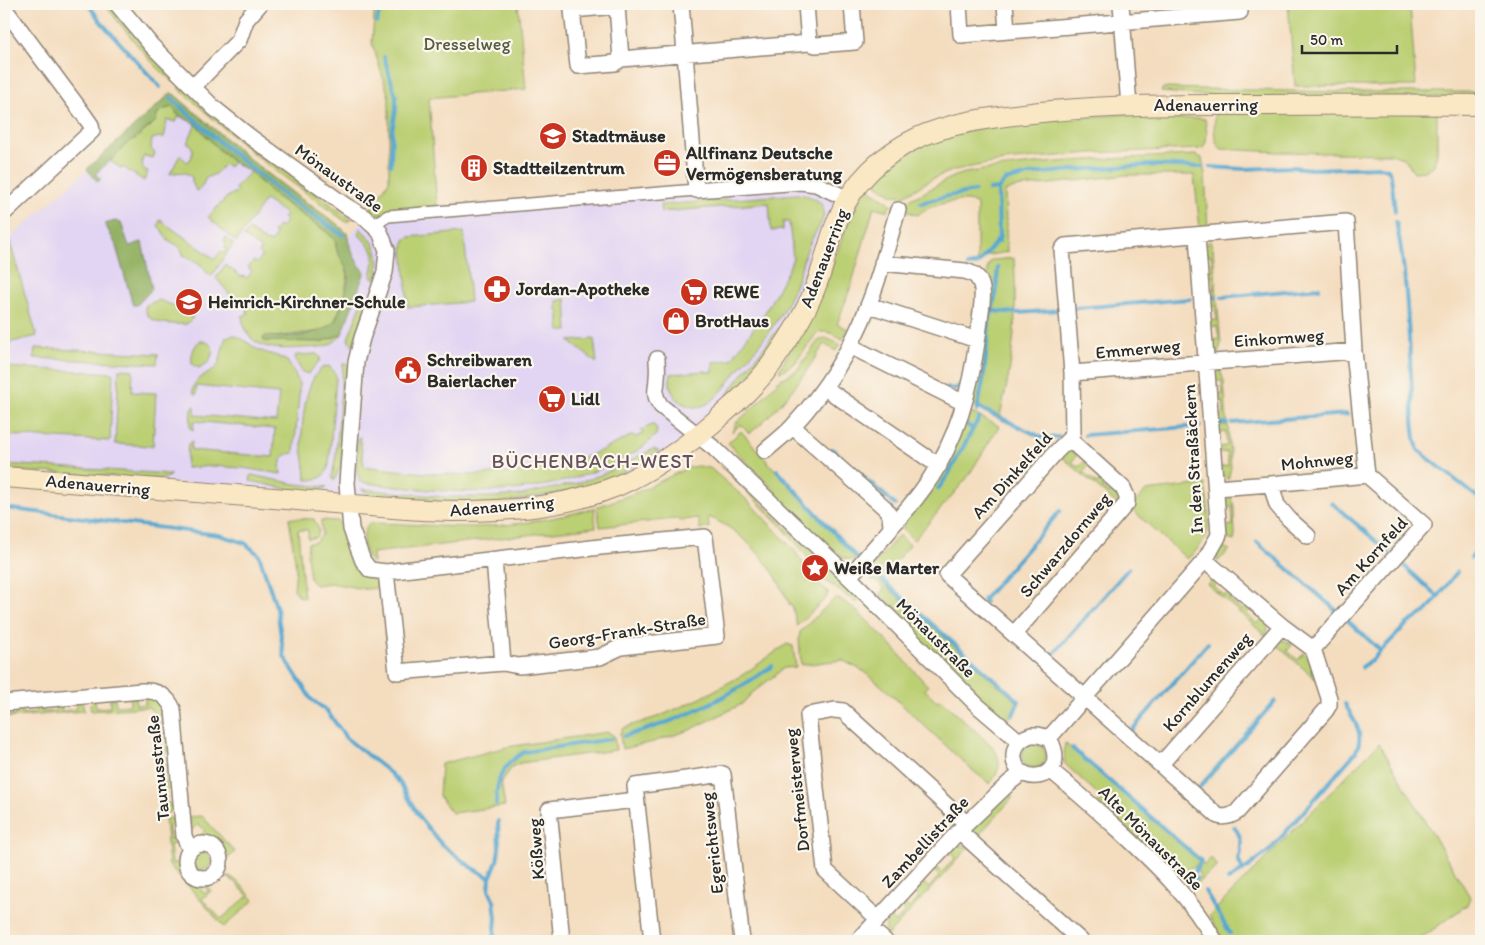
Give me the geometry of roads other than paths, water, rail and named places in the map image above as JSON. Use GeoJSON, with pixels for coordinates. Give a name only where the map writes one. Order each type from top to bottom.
{"type":"FeatureCollection","features":[{"type":"Feature","properties":{"kind":"main road","name":"Adenauerring"},"geometry":{"type":"LineString","coordinates":[[4,477],[451,512],[523,508],[587,496],[618,485],[647,470],[698,436],[741,399],[776,358],[808,305],[817,284],[838,217],[848,198],[862,179],[880,162],[895,150],[917,138],[965,123],[1080,108],[1129,106],[1481,105]]}},
{"type":"Feature","properties":{"kind":"street","name":"Mönaustraße"},"geometry":{"type":"LineString","coordinates":[[117,4],[151,45],[214,108],[249,136],[364,217],[380,232],[387,250],[385,272],[362,338],[356,362],[347,483],[349,504]]}},
{"type":"Feature","properties":{"kind":"street"},"geometry":{"type":"LineString","coordinates":[[193,87],[239,40],[246,20],[260,4]]}},
{"type":"Feature","properties":{"kind":"street"},"geometry":{"type":"LineString","coordinates":[[681,4],[696,190]]}},
{"type":"Feature","properties":{"kind":"street"},"geometry":{"type":"LineString","coordinates":[[806,4],[809,43]]}},
{"type":"Feature","properties":{"kind":"street"},"geometry":{"type":"LineString","coordinates":[[621,59],[617,6],[572,10],[578,66],[615,63],[621,59],[809,43],[816,46],[855,42],[852,4]]}},
{"type":"Feature","properties":{"kind":"street"},"geometry":{"type":"LineString","coordinates":[[959,4],[962,35],[1123,22],[1189,10],[1240,12],[1239,4]]}},
{"type":"Feature","properties":{"kind":"street"},"geometry":{"type":"LineString","coordinates":[[1005,4],[1007,32]]}},
{"type":"Feature","properties":{"kind":"street"},"geometry":{"type":"LineString","coordinates":[[1121,4],[1129,106]]}},
{"type":"Feature","properties":{"kind":"street"},"geometry":{"type":"LineString","coordinates":[[4,8],[84,115],[92,130],[4,212]]}},
{"type":"Feature","properties":{"kind":"street"},"geometry":{"type":"LineString","coordinates":[[374,227],[388,216],[802,182],[816,184],[848,198]]}},
{"type":"Feature","properties":{"kind":"street"},"geometry":{"type":"LineString","coordinates":[[765,451],[792,427],[824,388],[850,346],[869,305],[898,210]]}},
{"type":"Feature","properties":{"kind":"street"},"geometry":{"type":"LineString","coordinates":[[1197,236],[1346,222],[1354,351],[1367,475]]}},
{"type":"Feature","properties":{"kind":"street","name":"In den Straßäckern"},"geometry":{"type":"LineString","coordinates":[[1049,738],[1205,560],[1219,535],[1197,236]]}},
{"type":"Feature","properties":{"kind":"street","name":"Am Dinkelfeld"},"geometry":{"type":"LineString","coordinates":[[1085,699],[947,575],[1069,439],[1073,432],[1072,373],[1062,250],[1065,246],[1197,236]]}},
{"type":"Feature","properties":{"kind":"street"},"geometry":{"type":"LineString","coordinates":[[849,577],[913,504],[938,466],[952,440],[971,378],[982,296],[980,282],[976,276],[965,271],[882,263]]}},
{"type":"Feature","properties":{"kind":"street"},"geometry":{"type":"LineString","coordinates":[[869,305],[977,340]]}},
{"type":"Feature","properties":{"kind":"street"},"geometry":{"type":"LineString","coordinates":[[850,346],[964,403]]}},
{"type":"Feature","properties":{"kind":"street","name":"Einkornweg"},"geometry":{"type":"LineString","coordinates":[[1206,362],[1354,351]]}},
{"type":"Feature","properties":{"kind":"street","name":"Mönaustraße"},"geometry":{"type":"LineString","coordinates":[[657,360],[658,380],[655,389],[656,398],[661,406],[715,449],[849,577],[978,706],[1020,741]]}},
{"type":"Feature","properties":{"kind":"street","name":"Emmerweg"},"geometry":{"type":"LineString","coordinates":[[1072,373],[1206,362]]}},
{"type":"Feature","properties":{"kind":"street"},"geometry":{"type":"LineString","coordinates":[[824,388],[938,466]]}},
{"type":"Feature","properties":{"kind":"street"},"geometry":{"type":"LineString","coordinates":[[792,427],[885,508],[890,515],[891,527]]}},
{"type":"Feature","properties":{"kind":"street","name":"Schwarzdornweg"},"geometry":{"type":"LineString","coordinates":[[1014,634],[1126,503],[1123,488],[1069,439]]}},
{"type":"Feature","properties":{"kind":"street","name":"Mohnweg"},"geometry":{"type":"LineString","coordinates":[[1216,488],[1367,475]]}},
{"type":"Feature","properties":{"kind":"street","name":"Am Kornfeld"},"geometry":{"type":"LineString","coordinates":[[1313,648],[1424,525],[1367,475]]}},
{"type":"Feature","properties":{"kind":"street","name":"Mohnweg"},"geometry":{"type":"LineString","coordinates":[[1271,484],[1277,505],[1308,536]]}},
{"type":"Feature","properties":{"kind":"street","name":"Georg-Frank-Straße"},"geometry":{"type":"LineString","coordinates":[[349,504],[351,529],[363,561],[370,570],[386,572],[600,547],[705,537],[717,636],[621,647],[600,657],[519,666],[503,663],[397,672],[386,572]]}},
{"type":"Feature","properties":{"kind":"street"},"geometry":{"type":"LineString","coordinates":[[494,560],[503,663]]}},
{"type":"Feature","properties":{"kind":"street"},"geometry":{"type":"LineString","coordinates":[[1085,699],[1218,816],[1225,818],[1237,812],[1318,720],[1329,705],[1329,698],[1313,648],[1282,626],[1205,560]]}},
{"type":"Feature","properties":{"kind":"street","name":"Kornblumenweg"},"geometry":{"type":"LineString","coordinates":[[1161,764],[1282,626]]}},
{"type":"Feature","properties":{"kind":"street","name":"Taunusstraße"},"geometry":{"type":"LineString","coordinates":[[4,703],[142,691],[160,693],[170,703],[173,710],[184,836],[190,850]]}},
{"type":"Feature","properties":{"kind":"street","name":"Dorfmeisterweg"},"geometry":{"type":"LineString","coordinates":[[874,924],[825,870],[808,715],[835,710],[843,711],[962,827]]}},
{"type":"Feature","properties":{"kind":"street"},"geometry":{"type":"LineString","coordinates":[[1031,735],[1049,738],[1056,753],[1055,762],[1050,770],[1039,776],[1022,773],[1016,766],[1014,758],[1015,749],[1020,741],[1031,735]]}},
{"type":"Feature","properties":{"kind":"street","name":"Alte Mönaustraße"},"geometry":{"type":"LineString","coordinates":[[1050,770],[1078,792],[1149,858],[1192,904],[1215,941]]}},
{"type":"Feature","properties":{"kind":"street","name":"Zambellistraße"},"geometry":{"type":"LineString","coordinates":[[858,941],[962,827],[1022,773]]}},
{"type":"Feature","properties":{"kind":"street","name":"Egerichtsweg"},"geometry":{"type":"LineString","coordinates":[[636,800],[635,786],[723,774],[742,941]]}},
{"type":"Feature","properties":{"kind":"street"},"geometry":{"type":"LineString","coordinates":[[636,800],[652,941]]}},
{"type":"Feature","properties":{"kind":"street","name":"Kößweg"},"geometry":{"type":"LineString","coordinates":[[562,941],[550,810],[636,800]]}},
{"type":"Feature","properties":{"kind":"street"},"geometry":{"type":"LineString","coordinates":[[962,827],[1081,941]]}},
{"type":"Feature","properties":{"kind":"street"},"geometry":{"type":"LineString","coordinates":[[874,924],[886,941]]}},
{"type":"Feature","properties":{"kind":"waterway"},"geometry":{"type":"LineString","coordinates":[[88,4],[101,22],[160,87]]}},
{"type":"Feature","properties":{"kind":"waterway"},"geometry":{"type":"LineString","coordinates":[[377,22],[381,4]]}},
{"type":"Feature","properties":{"kind":"waterway"},"geometry":{"type":"LineString","coordinates":[[384,57],[396,96],[391,165]]}},
{"type":"Feature","properties":{"kind":"waterway"},"geometry":{"type":"LineString","coordinates":[[171,98],[215,138],[286,197],[343,235]]}},
{"type":"Feature","properties":{"kind":"waterway"},"geometry":{"type":"LineString","coordinates":[[999,242],[998,189],[1005,181],[1033,174],[1074,170],[1148,165],[1202,167]]}},
{"type":"Feature","properties":{"kind":"waterway"},"geometry":{"type":"LineString","coordinates":[[1210,167],[1244,169],[1381,167],[1388,169],[1391,176],[1395,211]]}},
{"type":"Feature","properties":{"kind":"waterway"},"geometry":{"type":"LineString","coordinates":[[989,190],[998,189]]}},
{"type":"Feature","properties":{"kind":"waterway"},"geometry":{"type":"LineString","coordinates":[[921,203],[975,191]]}},
{"type":"Feature","properties":{"kind":"waterway"},"geometry":{"type":"LineString","coordinates":[[1396,222],[1403,264],[1413,420],[1418,450],[1481,500]]}},
{"type":"Feature","properties":{"kind":"waterway"},"geometry":{"type":"LineString","coordinates":[[968,266],[978,264],[1000,237]]}},
{"type":"Feature","properties":{"kind":"waterway"},"geometry":{"type":"LineString","coordinates":[[977,411],[984,375],[989,321],[996,294],[998,267]]}},
{"type":"Feature","properties":{"kind":"waterway"},"geometry":{"type":"LineString","coordinates":[[1222,297],[1319,288]]}},
{"type":"Feature","properties":{"kind":"waterway"},"geometry":{"type":"LineString","coordinates":[[1206,298],[1216,297]]}},
{"type":"Feature","properties":{"kind":"waterway"},"geometry":{"type":"LineString","coordinates":[[1076,308],[1190,299]]}},
{"type":"Feature","properties":{"kind":"waterway"},"geometry":{"type":"LineString","coordinates":[[992,311],[1018,313],[1059,310]]}},
{"type":"Feature","properties":{"kind":"waterway"},"geometry":{"type":"LineString","coordinates":[[948,388],[955,389],[963,383]]}},
{"type":"Feature","properties":{"kind":"waterway"},"geometry":{"type":"LineString","coordinates":[[978,407],[1043,438],[1059,437]]}},
{"type":"Feature","properties":{"kind":"waterway"},"geometry":{"type":"LineString","coordinates":[[1232,423],[1347,414]]}},
{"type":"Feature","properties":{"kind":"waterway"},"geometry":{"type":"LineString","coordinates":[[938,489],[948,475],[979,418]]}},
{"type":"Feature","properties":{"kind":"waterway"},"geometry":{"type":"LineString","coordinates":[[964,423],[973,429]]}},
{"type":"Feature","properties":{"kind":"waterway"},"geometry":{"type":"LineString","coordinates":[[1215,424],[1227,423]]}},
{"type":"Feature","properties":{"kind":"waterway"},"geometry":{"type":"LineString","coordinates":[[1085,435],[1200,426]]}},
{"type":"Feature","properties":{"kind":"waterway"},"geometry":{"type":"LineString","coordinates":[[832,449],[837,453]]}},
{"type":"Feature","properties":{"kind":"waterway"},"geometry":{"type":"LineString","coordinates":[[838,454],[842,458]]}},
{"type":"Feature","properties":{"kind":"waterway"},"geometry":{"type":"LineString","coordinates":[[854,468],[866,479]]}},
{"type":"Feature","properties":{"kind":"waterway"},"geometry":{"type":"LineString","coordinates":[[777,470],[857,558]]}},
{"type":"Feature","properties":{"kind":"waterway"},"geometry":{"type":"LineString","coordinates":[[869,482],[875,486]]}},
{"type":"Feature","properties":{"kind":"waterway"},"geometry":{"type":"LineString","coordinates":[[876,488],[888,498]]}},
{"type":"Feature","properties":{"kind":"waterway"},"geometry":{"type":"LineString","coordinates":[[891,501],[895,505]]}},
{"type":"Feature","properties":{"kind":"waterway"},"geometry":{"type":"LineString","coordinates":[[1332,503],[1390,553]]}},
{"type":"Feature","properties":{"kind":"waterway"},"geometry":{"type":"LineString","coordinates":[[4,508],[219,535],[245,543],[259,555],[277,609],[284,656],[311,699],[327,711],[346,738],[400,783],[420,818],[442,845],[471,867],[490,878]]}},
{"type":"Feature","properties":{"kind":"waterway"},"geometry":{"type":"LineString","coordinates":[[985,602],[983,600],[1060,511]]}},
{"type":"Feature","properties":{"kind":"waterway"},"geometry":{"type":"LineString","coordinates":[[1257,542],[1338,612]]}},
{"type":"Feature","properties":{"kind":"waterway"},"geometry":{"type":"LineString","coordinates":[[1471,558],[1481,546]]}},
{"type":"Feature","properties":{"kind":"waterway"},"geometry":{"type":"LineString","coordinates":[[1399,561],[1438,597]]}},
{"type":"Feature","properties":{"kind":"waterway"},"geometry":{"type":"LineString","coordinates":[[1049,659],[1129,568]]}},
{"type":"Feature","properties":{"kind":"waterway"},"geometry":{"type":"LineString","coordinates":[[871,570],[1019,701],[1013,715]]}},
{"type":"Feature","properties":{"kind":"waterway"},"geometry":{"type":"LineString","coordinates":[[1362,667],[1371,661],[1407,624],[1427,611],[1457,572]]}},
{"type":"Feature","properties":{"kind":"waterway"},"geometry":{"type":"LineString","coordinates":[[1347,620],[1381,651]]}},
{"type":"Feature","properties":{"kind":"waterway"},"geometry":{"type":"LineString","coordinates":[[1131,731],[1208,643]]}},
{"type":"Feature","properties":{"kind":"waterway"},"geometry":{"type":"LineString","coordinates":[[624,736],[663,724],[701,708],[737,689],[772,666]]}},
{"type":"Feature","properties":{"kind":"waterway"},"geometry":{"type":"LineString","coordinates":[[1198,789],[1275,701]]}},
{"type":"Feature","properties":{"kind":"waterway"},"geometry":{"type":"LineString","coordinates":[[1228,880],[1270,850],[1355,753],[1359,740],[1358,728],[1345,704]]}},
{"type":"Feature","properties":{"kind":"waterway"},"geometry":{"type":"LineString","coordinates":[[496,804],[497,787],[505,768],[524,752],[611,739]]}},
{"type":"Feature","properties":{"kind":"waterway"},"geometry":{"type":"LineString","coordinates":[[1072,748],[1201,861],[1193,875],[1196,879]]}},
{"type":"Feature","properties":{"kind":"waterway"},"geometry":{"type":"LineString","coordinates":[[494,941],[496,918],[494,901],[489,890],[490,878],[497,861],[499,849],[498,821]]}},
{"type":"Feature","properties":{"kind":"waterway"},"geometry":{"type":"LineString","coordinates":[[1234,827],[1240,839],[1241,846],[1238,859],[1243,871]]}},
{"type":"Feature","properties":{"kind":"waterway"},"geometry":{"type":"LineString","coordinates":[[1205,891],[1230,933]]}},
{"type":"Feature","properties":{"kind":"place","name":"Stadtmäuse"},"geometry":{"type":"Point","coordinates":[553,136]}},
{"type":"Feature","properties":{"kind":"place","name":"Allfinanz Deutsche Vermögensberatung"},"geometry":{"type":"Point","coordinates":[667,163]}},
{"type":"Feature","properties":{"kind":"place","name":"Stadtteilzentrum"},"geometry":{"type":"Point","coordinates":[474,168]}},
{"type":"Feature","properties":{"kind":"place","name":"Jordan-Apotheke"},"geometry":{"type":"Point","coordinates":[497,289]}},
{"type":"Feature","properties":{"kind":"place","name":"REWE"},"geometry":{"type":"Point","coordinates":[694,292]}},
{"type":"Feature","properties":{"kind":"place","name":"Heinrich-Kirchner-Schule"},"geometry":{"type":"Point","coordinates":[189,302]}},
{"type":"Feature","properties":{"kind":"place","name":"BrotHaus"},"geometry":{"type":"Point","coordinates":[676,321]}},
{"type":"Feature","properties":{"kind":"place","name":"Schreibwaren Baierlacher"},"geometry":{"type":"Point","coordinates":[408,370]}},
{"type":"Feature","properties":{"kind":"place","name":"Lidl"},"geometry":{"type":"Point","coordinates":[552,399]}},
{"type":"Feature","properties":{"kind":"place","name":"Weiße Marter"},"geometry":{"type":"Point","coordinates":[815,568]}},
{"type":"Feature","properties":{"kind":"district","name":"BÜCHENBACH-WEST"},"geometry":{"type":"Point","coordinates":[593,461]}},
{"type":"Feature","properties":{"kind":"park label","name":"Dresselweg"},"geometry":{"type":"Point","coordinates":[467,44]}}]}
